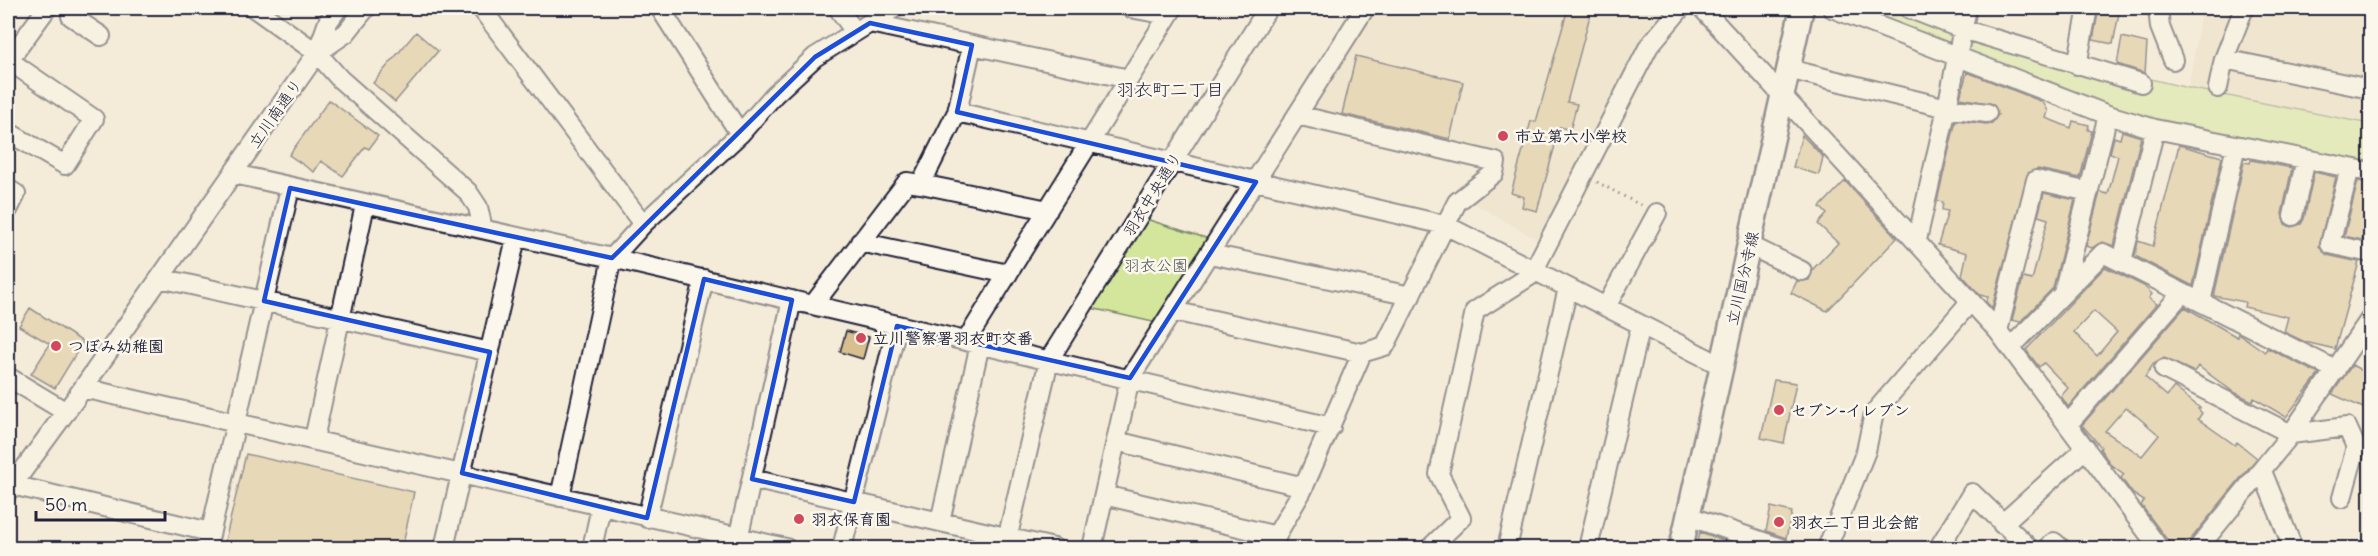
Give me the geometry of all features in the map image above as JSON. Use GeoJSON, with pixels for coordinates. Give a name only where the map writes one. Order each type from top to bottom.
{"type":"FeatureCollection","features":[{"type":"Feature","properties":{"kind":"main road","name":"立川国分寺線"},"geometry":{"type":"LineString","coordinates":[[1681,549],[1802,8]]}},
{"type":"Feature","properties":{"kind":"street"},"geometry":{"type":"LineString","coordinates":[[8,132],[65,165],[94,119],[8,60],[47,8]]}},
{"type":"Feature","properties":{"kind":"street"},"geometry":{"type":"LineString","coordinates":[[254,8],[317,53],[340,79],[468,192],[478,207],[483,229]]}},
{"type":"Feature","properties":{"kind":"street","name":"立川南通り"},"geometry":{"type":"LineString","coordinates":[[10,488],[83,388],[317,53],[328,22],[338,8]]}},
{"type":"Feature","properties":{"kind":"street","name":"立川南通り"},"geometry":{"type":"LineString","coordinates":[[317,53],[346,33],[366,8]]}},
{"type":"Feature","properties":{"kind":"street"},"geometry":{"type":"LineString","coordinates":[[481,8],[644,224]]}},
{"type":"Feature","properties":{"kind":"street"},"geometry":{"type":"LineString","coordinates":[[660,8],[740,134]]}},
{"type":"Feature","properties":{"kind":"street"},"geometry":{"type":"LineString","coordinates":[[838,8],[862,28],[972,45],[1129,79]]}},
{"type":"Feature","properties":{"kind":"street"},"geometry":{"type":"LineString","coordinates":[[560,497],[612,258],[644,224],[740,134],[774,94],[815,57],[894,8]]}},
{"type":"Feature","properties":{"kind":"street"},"geometry":{"type":"LineString","coordinates":[[940,522],[973,343],[1008,274],[1171,11],[1130,8]]}},
{"type":"Feature","properties":{"kind":"street","name":"羽衣中央通り"},"geometry":{"type":"LineString","coordinates":[[1007,543],[1049,360],[1268,8]]}},
{"type":"Feature","properties":{"kind":"street"},"geometry":{"type":"LineString","coordinates":[[1092,549],[1130,378],[1257,182],[1365,8]]}},
{"type":"Feature","properties":{"kind":"street"},"geometry":{"type":"LineString","coordinates":[[1430,549],[1461,518],[1439,474],[1475,311],[1530,276],[1584,176],[1649,46],[1681,8]]}},
{"type":"Feature","properties":{"kind":"street"},"geometry":{"type":"LineString","coordinates":[[1702,8],[1998,331],[2069,423],[2159,549]]}},
{"type":"Feature","properties":{"kind":"street"},"geometry":{"type":"LineString","coordinates":[[1832,8],[2108,115],[2155,129],[2370,172]]}},
{"type":"Feature","properties":{"kind":"street"},"geometry":{"type":"LineString","coordinates":[[1908,8],[1962,29],[2141,83]]}},
{"type":"Feature","properties":{"kind":"street"},"geometry":{"type":"LineString","coordinates":[[1917,240],[1967,8]]}},
{"type":"Feature","properties":{"kind":"street"},"geometry":{"type":"LineString","coordinates":[[2077,65],[2088,8]]}},
{"type":"Feature","properties":{"kind":"street"},"geometry":{"type":"LineString","coordinates":[[2158,8],[2160,27],[2173,60]]}},
{"type":"Feature","properties":{"kind":"street"},"geometry":{"type":"LineString","coordinates":[[2218,88],[2224,59],[2244,8]]}},
{"type":"Feature","properties":{"kind":"street"},"geometry":{"type":"LineString","coordinates":[[69,10],[101,36]]}},
{"type":"Feature","properties":{"kind":"street"},"geometry":{"type":"LineString","coordinates":[[921,184],[957,112],[972,45]]}},
{"type":"Feature","properties":{"kind":"street"},"geometry":{"type":"LineString","coordinates":[[2224,59],[2370,89]]}},
{"type":"Feature","properties":{"kind":"street"},"geometry":{"type":"LineString","coordinates":[[1788,69],[1947,108],[1987,113]]}},
{"type":"Feature","properties":{"kind":"street"},"geometry":{"type":"LineString","coordinates":[[957,112],[1445,225],[1722,366]]}},
{"type":"Feature","properties":{"kind":"street"},"geometry":{"type":"LineString","coordinates":[[1173,311],[1362,353],[1385,346],[1457,202],[1494,172],[1496,162],[1297,115]]}},
{"type":"Feature","properties":{"kind":"street"},"geometry":{"type":"LineString","coordinates":[[2063,296],[2108,115]]}},
{"type":"Feature","properties":{"kind":"street"},"geometry":{"type":"LineString","coordinates":[[2122,261],[2155,129]]}},
{"type":"Feature","properties":{"kind":"street"},"geometry":{"type":"LineString","coordinates":[[2201,302],[2236,145]]}},
{"type":"Feature","properties":{"kind":"street"},"geometry":{"type":"LineString","coordinates":[[2293,216],[2306,159]]}},
{"type":"Feature","properties":{"kind":"street"},"geometry":{"type":"LineString","coordinates":[[2350,168],[2330,244],[2370,252]]}},
{"type":"Feature","properties":{"kind":"street"},"geometry":{"type":"LineString","coordinates":[[234,174],[813,304],[897,326],[1130,378],[1331,427]]}},
{"type":"Feature","properties":{"kind":"street"},"geometry":{"type":"LineString","coordinates":[[1998,331],[2036,180],[2089,192]]}},
{"type":"Feature","properties":{"kind":"street"},"geometry":{"type":"LineString","coordinates":[[813,304],[907,182],[1048,210]]}},
{"type":"Feature","properties":{"kind":"street"},"geometry":{"type":"LineString","coordinates":[[10,488],[209,540],[290,188]]}},
{"type":"Feature","properties":{"kind":"street"},"geometry":{"type":"LineString","coordinates":[[8,189],[16,194],[8,210]]}},
{"type":"Feature","properties":{"kind":"street"},"geometry":{"type":"LineString","coordinates":[[314,439],[365,205]]}},
{"type":"Feature","properties":{"kind":"street"},"geometry":{"type":"LineString","coordinates":[[1606,307],[1657,213]]}},
{"type":"Feature","properties":{"kind":"street"},"geometry":{"type":"LineString","coordinates":[[444,549],[516,238]]}},
{"type":"Feature","properties":{"kind":"street"},"geometry":{"type":"LineString","coordinates":[[860,242],[1008,274]]}},
{"type":"Feature","properties":{"kind":"street"},"geometry":{"type":"LineString","coordinates":[[1749,245],[1802,271]]}},
{"type":"Feature","properties":{"kind":"street"},"geometry":{"type":"LineString","coordinates":[[2011,347],[2103,253],[2336,370]]}},
{"type":"Feature","properties":{"kind":"street"},"geometry":{"type":"LineString","coordinates":[[1209,254],[1411,296]]}},
{"type":"Feature","properties":{"kind":"street"},"geometry":{"type":"LineString","coordinates":[[160,278],[490,352]]}},
{"type":"Feature","properties":{"kind":"street"},"geometry":{"type":"LineString","coordinates":[[647,518],[704,279]]}},
{"type":"Feature","properties":{"kind":"street"},"geometry":{"type":"LineString","coordinates":[[1507,549],[1568,288]]}},
{"type":"Feature","properties":{"kind":"street"},"geometry":{"type":"LineString","coordinates":[[2069,423],[2182,293]]}},
{"type":"Feature","properties":{"kind":"street"},"geometry":{"type":"LineString","coordinates":[[738,539],[792,300]]}},
{"type":"Feature","properties":{"kind":"street"},"geometry":{"type":"LineString","coordinates":[[1827,549],[1866,451],[1874,413],[1970,302]]}},
{"type":"Feature","properties":{"kind":"street"},"geometry":{"type":"LineString","coordinates":[[2198,549],[2291,434],[2369,318]]}},
{"type":"Feature","properties":{"kind":"street"},"geometry":{"type":"LineString","coordinates":[[1588,549],[1641,325]]}},
{"type":"Feature","properties":{"kind":"street"},"geometry":{"type":"LineString","coordinates":[[842,549],[897,326]]}},
{"type":"Feature","properties":{"kind":"street"},"geometry":{"type":"LineString","coordinates":[[1104,495],[1273,542],[1304,487],[1362,353]]}},
{"type":"Feature","properties":{"kind":"street"},"geometry":{"type":"LineString","coordinates":[[2164,369],[2238,415],[2291,434],[2347,427],[2356,447],[2342,498]]}},
{"type":"Feature","properties":{"kind":"street"},"geometry":{"type":"LineString","coordinates":[[8,377],[66,412]]}},
{"type":"Feature","properties":{"kind":"street"},"geometry":{"type":"LineString","coordinates":[[83,388],[236,421],[786,549]]}},
{"type":"Feature","properties":{"kind":"street"},"geometry":{"type":"LineString","coordinates":[[1116,441],[1304,487]]}},
{"type":"Feature","properties":{"kind":"street"},"geometry":{"type":"LineString","coordinates":[[2002,524],[2086,448]]}},
{"type":"Feature","properties":{"kind":"street"},"geometry":{"type":"LineString","coordinates":[[2262,471],[2293,549]]}},
{"type":"Feature","properties":{"kind":"street"},"geometry":{"type":"LineString","coordinates":[[752,479],[940,522],[1007,543],[1054,549]]}},
{"type":"Feature","properties":{"kind":"street"},"geometry":{"type":"LineString","coordinates":[[1950,549],[1941,544],[1972,493],[2029,549]]}},
{"type":"Feature","properties":{"kind":"street"},"geometry":{"type":"LineString","coordinates":[[592,549],[601,507]]}},
{"type":"Feature","properties":{"kind":"street"},"geometry":{"type":"LineString","coordinates":[[1688,516],[1781,549]]}},
{"type":"Feature","properties":{"kind":"street"},"geometry":{"type":"LineString","coordinates":[[2048,549],[2054,542],[2061,549]]}},
{"type":"Feature","properties":{"kind":"path"},"geometry":{"type":"LineString","coordinates":[[1584,176],[1657,213]]}},
{"type":"Feature","properties":{"kind":"highlighted area"},"geometry":{"type":"Polygon","coordinates":[[[870,23],[972,45],[957,112],[1256,182],[1130,378],[897,326],[854,502],[752,479],[792,300],[704,279],[647,518],[462,473],[490,352],[264,301],[290,188],[612,258],[815,57],[870,23]]]}},
{"type":"Feature","properties":{"kind":"shaded area","name":"市立第六小学校"},"geometry":{"type":"Polygon","coordinates":[[[1372,8],[1675,8],[1541,242],[1468,200],[1504,159],[1312,113],[1309,106],[1372,8]]]}},
{"type":"Feature","properties":{"kind":"shaded area"},"geometry":{"type":"Polygon","coordinates":[[[2204,8],[2370,8],[2370,124],[2188,88],[2201,12],[2204,8]]]}},
{"type":"Feature","properties":{"kind":"green space"},"geometry":{"type":"Polygon","coordinates":[[[1846,8],[1894,8],[1954,31],[1951,47],[1846,8]]]}},
{"type":"Feature","properties":{"kind":"green space"},"geometry":{"type":"Polygon","coordinates":[[[1969,35],[2188,88],[2370,124],[2370,166],[2114,112],[1963,54],[1969,35]]]}},
{"type":"Feature","properties":{"kind":"green space","name":"羽衣公園"},"geometry":{"type":"Polygon","coordinates":[[[1146,219],[1212,240],[1157,323],[1091,308],[1146,219]]]}},
{"type":"Feature","properties":{"kind":"building"},"geometry":{"type":"Polygon","coordinates":[[[1568,8],[1592,8],[1567,102],[1577,104],[1570,130],[1560,127],[1537,211],[1522,207],[1524,197],[1511,193],[1531,121],[1536,122],[1568,8]]]}},
{"type":"Feature","properties":{"kind":"building"},"geometry":{"type":"Polygon","coordinates":[[[2099,8],[2120,8],[2113,44],[2093,40],[2099,8]]]}},
{"type":"Feature","properties":{"kind":"building"},"geometry":{"type":"Polygon","coordinates":[[[416,32],[438,51],[395,102],[373,83],[416,32]]]}},
{"type":"Feature","properties":{"kind":"building"},"geometry":{"type":"Polygon","coordinates":[[[2122,37],[2147,43],[2145,73],[2117,64],[2122,37]]]}},
{"type":"Feature","properties":{"kind":"building"},"geometry":{"type":"Polygon","coordinates":[[[1356,56],[1463,82],[1450,139],[1342,114],[1356,56]]]}},
{"type":"Feature","properties":{"kind":"building"},"geometry":{"type":"Polygon","coordinates":[[[1967,72],[2043,102],[2048,111],[2046,118],[2071,128],[2073,121],[2089,125],[2088,130],[2092,131],[2080,178],[2038,169],[2028,173],[1992,308],[1986,302],[1988,297],[1980,295],[1962,275],[1967,253],[1938,245],[1948,211],[1942,210],[1943,202],[1937,201],[1956,120],[1986,124],[1992,123],[1998,115],[1993,104],[1960,98],[1967,72]]]}},
{"type":"Feature","properties":{"kind":"building"},"geometry":{"type":"Polygon","coordinates":[[[329,100],[378,136],[369,149],[365,147],[343,176],[321,161],[314,172],[289,155],[329,100]]]}},
{"type":"Feature","properties":{"kind":"building"},"geometry":{"type":"Polygon","coordinates":[[[2122,131],[2141,137],[2114,246],[2102,242],[2092,248],[2086,246],[2100,192],[2108,194],[2118,156],[2110,153],[2114,137],[2120,139],[2122,131]]]}},
{"type":"Feature","properties":{"kind":"building"},"geometry":{"type":"Polygon","coordinates":[[[1802,135],[1823,157],[1819,175],[1793,167],[1802,135]]]}},
{"type":"Feature","properties":{"kind":"building"},"geometry":{"type":"Polygon","coordinates":[[[2179,145],[2222,157],[2193,286],[2135,256],[2138,241],[2153,246],[2179,145]]]}},
{"type":"Feature","properties":{"kind":"building"},"geometry":{"type":"Polygon","coordinates":[[[2251,160],[2292,168],[2282,214],[2285,224],[2291,227],[2301,224],[2304,219],[2314,172],[2336,177],[2319,246],[2327,255],[2359,262],[2335,349],[2305,342],[2284,332],[2288,317],[2244,307],[2245,302],[2214,296],[2244,162],[2250,163],[2251,160]]]}},
{"type":"Feature","properties":{"kind":"building"},"geometry":{"type":"Polygon","coordinates":[[[1845,181],[1897,238],[1827,311],[1791,293],[1797,281],[1809,280],[1813,269],[1838,243],[1818,224],[1827,214],[1820,207],[1845,181]]]}},
{"type":"Feature","properties":{"kind":"building"},"geometry":{"type":"Polygon","coordinates":[[[2358,181],[2370,183],[2370,203],[2362,240],[2344,236],[2358,181]]]}},
{"type":"Feature","properties":{"kind":"building"},"geometry":{"type":"Polygon","coordinates":[[[2044,193],[2075,200],[2053,288],[2020,322],[2012,320],[2023,278],[2032,280],[2048,219],[2038,216],[2044,193]]]}},
{"type":"Feature","properties":{"kind":"building"},"geometry":{"type":"Polygon","coordinates":[[[2105,267],[2144,286],[2152,294],[2149,298],[2157,304],[2068,407],[2061,396],[2068,388],[2044,363],[2039,367],[2026,350],[2105,267]],[[2094,311],[2074,332],[2097,356],[2117,332],[2094,311]]]}},
{"type":"Feature","properties":{"kind":"building"},"geometry":{"type":"Polygon","coordinates":[[[2185,307],[2237,337],[2238,333],[2265,352],[2267,348],[2319,374],[2286,417],[2254,398],[2252,401],[2232,391],[2198,366],[2194,372],[2164,358],[2154,363],[2145,377],[2167,396],[2174,387],[2200,408],[2198,409],[2202,413],[2198,419],[2235,445],[2237,442],[2257,458],[2191,539],[2180,549],[2174,549],[2141,505],[2144,501],[2133,494],[2121,478],[2124,474],[2111,465],[2100,449],[2101,447],[2082,425],[2185,307]],[[2126,407],[2105,431],[2142,456],[2159,435],[2126,407]]]}},
{"type":"Feature","properties":{"kind":"building"},"geometry":{"type":"Polygon","coordinates":[[[30,308],[83,342],[55,388],[31,374],[50,344],[19,326],[30,308]]]}},
{"type":"Feature","properties":{"kind":"building"},"geometry":{"type":"Polygon","coordinates":[[[846,331],[869,337],[863,359],[840,352],[846,331]]]}},
{"type":"Feature","properties":{"kind":"building"},"geometry":{"type":"Polygon","coordinates":[[[2352,365],[2370,375],[2370,411],[2332,394],[2352,365]]]}},
{"type":"Feature","properties":{"kind":"building","name":"セブン-イレブン"},"geometry":{"type":"Polygon","coordinates":[[[1774,380],[1796,383],[1784,443],[1761,438],[1774,380]]]}},
{"type":"Feature","properties":{"kind":"building"},"geometry":{"type":"Polygon","coordinates":[[[246,454],[414,492],[402,549],[223,549],[246,454]]]}},
{"type":"Feature","properties":{"kind":"building","name":"羽衣二丁目北会館"},"geometry":{"type":"Polygon","coordinates":[[[1771,507],[1792,512],[1786,538],[1766,531],[1771,507]]]}},
{"type":"Feature","properties":{"kind":"building"},"geometry":{"type":"Polygon","coordinates":[[[1700,532],[1729,542],[1728,549],[1696,549],[1700,532]]]}},
{"type":"Feature","properties":{"kind":"place","name":"市立第六小学校"},"geometry":{"type":"Point","coordinates":[1503,136]}},
{"type":"Feature","properties":{"kind":"place","name":"立川警察署羽衣町交番"},"geometry":{"type":"Point","coordinates":[861,338]}},
{"type":"Feature","properties":{"kind":"place","name":"つぼみ幼稚園"},"geometry":{"type":"Point","coordinates":[56,346]}},
{"type":"Feature","properties":{"kind":"place","name":"セブン-イレブン"},"geometry":{"type":"Point","coordinates":[1779,410]}},
{"type":"Feature","properties":{"kind":"place","name":"羽衣保育園"},"geometry":{"type":"Point","coordinates":[799,519]}},
{"type":"Feature","properties":{"kind":"place","name":"羽衣二丁目北会館"},"geometry":{"type":"Point","coordinates":[1779,522]}},
{"type":"Feature","properties":{"kind":"district","name":"羽衣町二丁目"},"geometry":{"type":"Point","coordinates":[1170,90]}}]}
